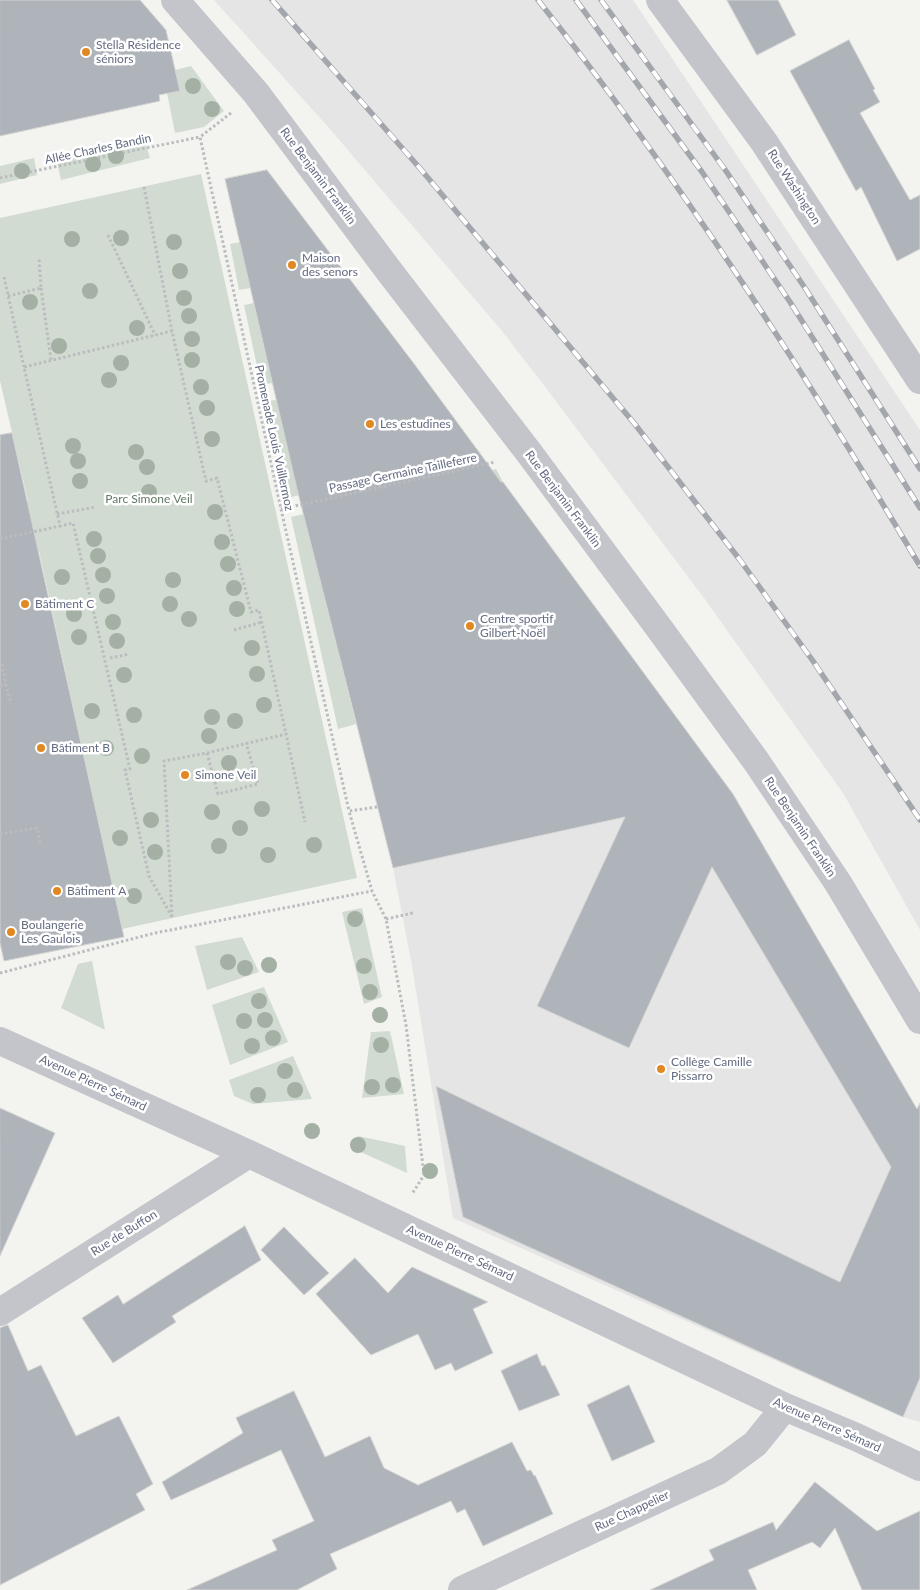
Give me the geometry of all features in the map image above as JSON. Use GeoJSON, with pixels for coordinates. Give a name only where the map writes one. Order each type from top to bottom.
{"type":"FeatureCollection","features":[{"type":"Feature","properties":{"kind":"street","name":"Rue Benjamin Franklin"},"geometry":{"type":"LineString","coordinates":[[175,0],[256,93],[389,272],[530,454],[756,762],[838,883],[920,1020]]}},
{"type":"Feature","properties":{"kind":"street","name":"Rue Washington"},"geometry":{"type":"LineString","coordinates":[[660,0],[764,142],[920,380]]}},
{"type":"Feature","properties":{"kind":"street","name":"Avenue Pierre Sémard"},"geometry":{"type":"LineString","coordinates":[[0,1041],[249,1154],[785,1407],[920,1467]]}},
{"type":"Feature","properties":{"kind":"street","name":"Rue de Buffon"},"geometry":{"type":"LineString","coordinates":[[0,1312],[249,1154]]}},
{"type":"Feature","properties":{"kind":"street","name":"Rue Chappelier"},"geometry":{"type":"LineString","coordinates":[[462,1590],[718,1471],[755,1444],[785,1407]]}},
{"type":"Feature","properties":{"kind":"path"},"geometry":{"type":"LineString","coordinates":[[200,137],[256,93]]}},
{"type":"Feature","properties":{"kind":"path","name":"Allée Charles Bandin"},"geometry":{"type":"LineString","coordinates":[[0,178],[200,137]]}},
{"type":"Feature","properties":{"kind":"path","name":"Promenade Louis Vuillermoz"},"geometry":{"type":"LineString","coordinates":[[200,137],[280,509],[349,811],[372,891],[386,919],[406,1025],[424,1175],[394,1222]]}},
{"type":"Feature","properties":{"kind":"path"},"geometry":{"type":"LineString","coordinates":[[144,187],[172,331],[206,481],[217,478],[251,612],[259,610],[305,822]]}},
{"type":"Feature","properties":{"kind":"path"},"geometry":{"type":"LineString","coordinates":[[108,235],[155,335]]}},
{"type":"Feature","properties":{"kind":"path"},"geometry":{"type":"LineString","coordinates":[[39,258],[41,288],[51,360]]}},
{"type":"Feature","properties":{"kind":"path"},"geometry":{"type":"LineString","coordinates":[[4,278],[60,526]]}},
{"type":"Feature","properties":{"kind":"path"},"geometry":{"type":"LineString","coordinates":[[8,296],[41,288]]}},
{"type":"Feature","properties":{"kind":"path"},"geometry":{"type":"LineString","coordinates":[[24,367],[172,331]]}},
{"type":"Feature","properties":{"kind":"path","name":"Passage Germaine Tailleferre"},"geometry":{"type":"LineString","coordinates":[[280,509],[530,454]]}},
{"type":"Feature","properties":{"kind":"path"},"geometry":{"type":"LineString","coordinates":[[57,514],[96,507]]}},
{"type":"Feature","properties":{"kind":"path"},"geometry":{"type":"LineString","coordinates":[[0,539],[73,524],[130,769],[126,770],[149,876],[172,917],[164,761],[286,734]]}},
{"type":"Feature","properties":{"kind":"path"},"geometry":{"type":"LineString","coordinates":[[234,630],[262,622]]}},
{"type":"Feature","properties":{"kind":"path"},"geometry":{"type":"LineString","coordinates":[[110,658],[129,654]]}},
{"type":"Feature","properties":{"kind":"path"},"geometry":{"type":"LineString","coordinates":[[2,664],[11,704]]}},
{"type":"Feature","properties":{"kind":"path"},"geometry":{"type":"LineString","coordinates":[[0,686],[6,684]]}},
{"type":"Feature","properties":{"kind":"path"},"geometry":{"type":"LineString","coordinates":[[207,753],[218,794],[258,784],[246,743]]}},
{"type":"Feature","properties":{"kind":"path"},"geometry":{"type":"LineString","coordinates":[[349,811],[377,806]]}},
{"type":"Feature","properties":{"kind":"path"},"geometry":{"type":"LineString","coordinates":[[0,834],[37,828],[41,846]]}},
{"type":"Feature","properties":{"kind":"path"},"geometry":{"type":"LineString","coordinates":[[0,973],[156,933],[372,891]]}},
{"type":"Feature","properties":{"kind":"path"},"geometry":{"type":"LineString","coordinates":[[386,919],[413,913]]}},
{"type":"Feature","properties":{"kind":"shaded area"},"geometry":{"type":"Polygon","coordinates":[[[214,0],[633,0],[920,430],[920,930],[843,793],[704,598],[549,392],[502,331],[329,128],[214,0]]]}},
{"type":"Feature","properties":{"kind":"shaded area","name":"Collège Camille Pissarro"},"geometry":{"type":"Polygon","coordinates":[[[733,794],[920,1114],[920,1422],[903,1417],[453,1218],[411,960],[393,868],[733,794]]]}},
{"type":"Feature","properties":{"kind":"green space"},"geometry":{"type":"Polygon","coordinates":[[[191,66],[224,111],[204,127],[175,133],[167,93],[180,90],[175,70],[191,66]]]}},
{"type":"Feature","properties":{"kind":"green space"},"geometry":{"type":"Polygon","coordinates":[[[145,142],[150,158],[61,180],[57,162],[145,142]]]}},
{"type":"Feature","properties":{"kind":"green space"},"geometry":{"type":"Polygon","coordinates":[[[34,158],[37,175],[0,184],[0,166],[34,158]]]}},
{"type":"Feature","properties":{"kind":"green space","name":"Parc Simone Veil"},"geometry":{"type":"Polygon","coordinates":[[[201,174],[357,878],[122,929],[39,551],[0,559],[0,508],[28,501],[0,381],[0,218],[201,174]]]}},
{"type":"Feature","properties":{"kind":"green space"},"geometry":{"type":"Polygon","coordinates":[[[240,242],[251,288],[239,290],[230,244],[240,242]]]}},
{"type":"Feature","properties":{"kind":"green space"},"geometry":{"type":"Polygon","coordinates":[[[254,303],[273,383],[261,385],[244,305],[254,303]]]}},
{"type":"Feature","properties":{"kind":"green space"},"geometry":{"type":"Polygon","coordinates":[[[277,400],[475,447],[481,453],[287,498],[266,401],[277,400]]]}},
{"type":"Feature","properties":{"kind":"green space"},"geometry":{"type":"Polygon","coordinates":[[[496,469],[503,482],[307,527],[356,724],[338,729],[291,517],[496,469]]]}},
{"type":"Feature","properties":{"kind":"green space"},"geometry":{"type":"Polygon","coordinates":[[[362,908],[382,997],[364,1004],[342,912],[362,908]]]}},
{"type":"Feature","properties":{"kind":"green space"},"geometry":{"type":"Polygon","coordinates":[[[242,937],[259,972],[207,990],[195,946],[242,937]]]}},
{"type":"Feature","properties":{"kind":"green space"},"geometry":{"type":"Polygon","coordinates":[[[92,961],[105,1030],[61,1008],[78,964],[92,961]]]}},
{"type":"Feature","properties":{"kind":"green space"},"geometry":{"type":"Polygon","coordinates":[[[264,987],[288,1042],[230,1065],[212,1005],[264,987]]]}},
{"type":"Feature","properties":{"kind":"green space"},"geometry":{"type":"Polygon","coordinates":[[[390,1031],[404,1094],[362,1098],[371,1032],[390,1031]]]}},
{"type":"Feature","properties":{"kind":"green space"},"geometry":{"type":"Polygon","coordinates":[[[293,1056],[312,1099],[253,1104],[234,1096],[229,1080],[293,1056]]]}},
{"type":"Feature","properties":{"kind":"green space"},"geometry":{"type":"Polygon","coordinates":[[[358,1136],[405,1146],[407,1173],[354,1149],[358,1136]]]}},
{"type":"Feature","properties":{"kind":"building","name":"Stella Résidence séniors"},"geometry":{"type":"Polygon","coordinates":[[[0,0],[140,0],[166,30],[180,91],[159,95],[160,101],[0,136],[0,0]]]}},
{"type":"Feature","properties":{"kind":"building"},"geometry":{"type":"Polygon","coordinates":[[[727,0],[778,0],[796,35],[757,55],[727,0]]]}},
{"type":"Feature","properties":{"kind":"building"},"geometry":{"type":"Polygon","coordinates":[[[849,40],[880,102],[860,113],[910,200],[920,195],[920,249],[897,261],[861,187],[856,191],[790,71],[849,40]]]}},
{"type":"Feature","properties":{"kind":"building"},"geometry":{"type":"Polygon","coordinates":[[[267,170],[501,482],[503,482],[733,794],[917,1109],[920,1103],[920,1378],[903,1417],[463,1217],[436,1086],[840,1282],[891,1167],[712,867],[629,1048],[537,1006],[625,817],[393,868],[297,489],[225,179],[267,170]]]}},
{"type":"Feature","properties":{"kind":"building"},"geometry":{"type":"Polygon","coordinates":[[[12,433],[124,937],[4,961],[0,943],[0,435],[12,433]]]}},
{"type":"Feature","properties":{"kind":"building"},"geometry":{"type":"Polygon","coordinates":[[[0,1108],[55,1133],[0,1256],[0,1108]]]}},
{"type":"Feature","properties":{"kind":"building"},"geometry":{"type":"Polygon","coordinates":[[[245,1226],[261,1260],[172,1316],[176,1322],[113,1363],[82,1318],[118,1295],[123,1304],[245,1226]]]}},
{"type":"Feature","properties":{"kind":"building"},"geometry":{"type":"Polygon","coordinates":[[[284,1227],[329,1273],[304,1295],[261,1250],[284,1227]]]}},
{"type":"Feature","properties":{"kind":"building"},"geometry":{"type":"Polygon","coordinates":[[[355,1258],[388,1293],[412,1267],[488,1302],[473,1309],[493,1353],[455,1371],[451,1363],[435,1370],[418,1334],[371,1355],[316,1294],[355,1258]]]}},
{"type":"Feature","properties":{"kind":"building"},"geometry":{"type":"Polygon","coordinates":[[[8,1325],[28,1371],[41,1365],[76,1436],[119,1416],[153,1484],[136,1494],[145,1510],[0,1585],[0,1328],[8,1325]]]}},
{"type":"Feature","properties":{"kind":"building"},"geometry":{"type":"Polygon","coordinates":[[[537,1354],[542,1366],[545,1365],[560,1395],[519,1411],[501,1371],[537,1354]]]}},
{"type":"Feature","properties":{"kind":"building"},"geometry":{"type":"Polygon","coordinates":[[[629,1385],[655,1442],[612,1461],[587,1405],[629,1385]]]}},
{"type":"Feature","properties":{"kind":"building"},"geometry":{"type":"Polygon","coordinates":[[[294,1391],[325,1457],[370,1436],[384,1468],[418,1485],[512,1442],[527,1471],[531,1470],[535,1475],[553,1514],[483,1546],[465,1509],[457,1513],[451,1501],[330,1554],[337,1569],[297,1590],[187,1590],[277,1550],[272,1540],[314,1521],[281,1450],[171,1500],[162,1482],[243,1433],[236,1418],[294,1391]]]}},
{"type":"Feature","properties":{"kind":"building"},"geometry":{"type":"Polygon","coordinates":[[[815,1482],[877,1531],[920,1511],[920,1590],[862,1590],[835,1528],[820,1548],[812,1542],[748,1570],[757,1590],[650,1590],[714,1560],[709,1550],[773,1522],[776,1530],[815,1482]]]}},
{"type":"Feature","properties":{"kind":"railway"},"geometry":{"type":"LineString","coordinates":[[272,0],[418,166],[634,423],[740,560],[813,661],[920,820]]}},
{"type":"Feature","properties":{"kind":"railway"},"geometry":{"type":"LineString","coordinates":[[538,0],[641,136],[738,277],[831,420],[920,566]]}},
{"type":"Feature","properties":{"kind":"railway"},"geometry":{"type":"LineString","coordinates":[[576,0],[702,172],[790,302],[920,508]]}},
{"type":"Feature","properties":{"kind":"railway"},"geometry":{"type":"LineString","coordinates":[[601,0],[726,171],[805,288],[920,469]]}},
{"type":"Feature","properties":{"kind":"place","name":"Stella Résidence séniors"},"geometry":{"type":"Point","coordinates":[86,52]}},
{"type":"Feature","properties":{"kind":"place","name":"Maison des senors"},"geometry":{"type":"Point","coordinates":[292,265]}},
{"type":"Feature","properties":{"kind":"place","name":"Les estudines"},"geometry":{"type":"Point","coordinates":[370,424]}},
{"type":"Feature","properties":{"kind":"place","name":"Bâtiment C"},"geometry":{"type":"Point","coordinates":[25,604]}},
{"type":"Feature","properties":{"kind":"place","name":"Centre sportif Gilbert-Noël"},"geometry":{"type":"Point","coordinates":[470,626]}},
{"type":"Feature","properties":{"kind":"place","name":"Bâtiment B"},"geometry":{"type":"Point","coordinates":[41,748]}},
{"type":"Feature","properties":{"kind":"place","name":"Simone Veil"},"geometry":{"type":"Point","coordinates":[185,775]}},
{"type":"Feature","properties":{"kind":"place","name":"Bâtiment A"},"geometry":{"type":"Point","coordinates":[57,891]}},
{"type":"Feature","properties":{"kind":"place","name":"Boulangerie Les Gaulois"},"geometry":{"type":"Point","coordinates":[11,932]}},
{"type":"Feature","properties":{"kind":"place","name":"Collège Camille Pissarro"},"geometry":{"type":"Point","coordinates":[661,1069]}}]}
